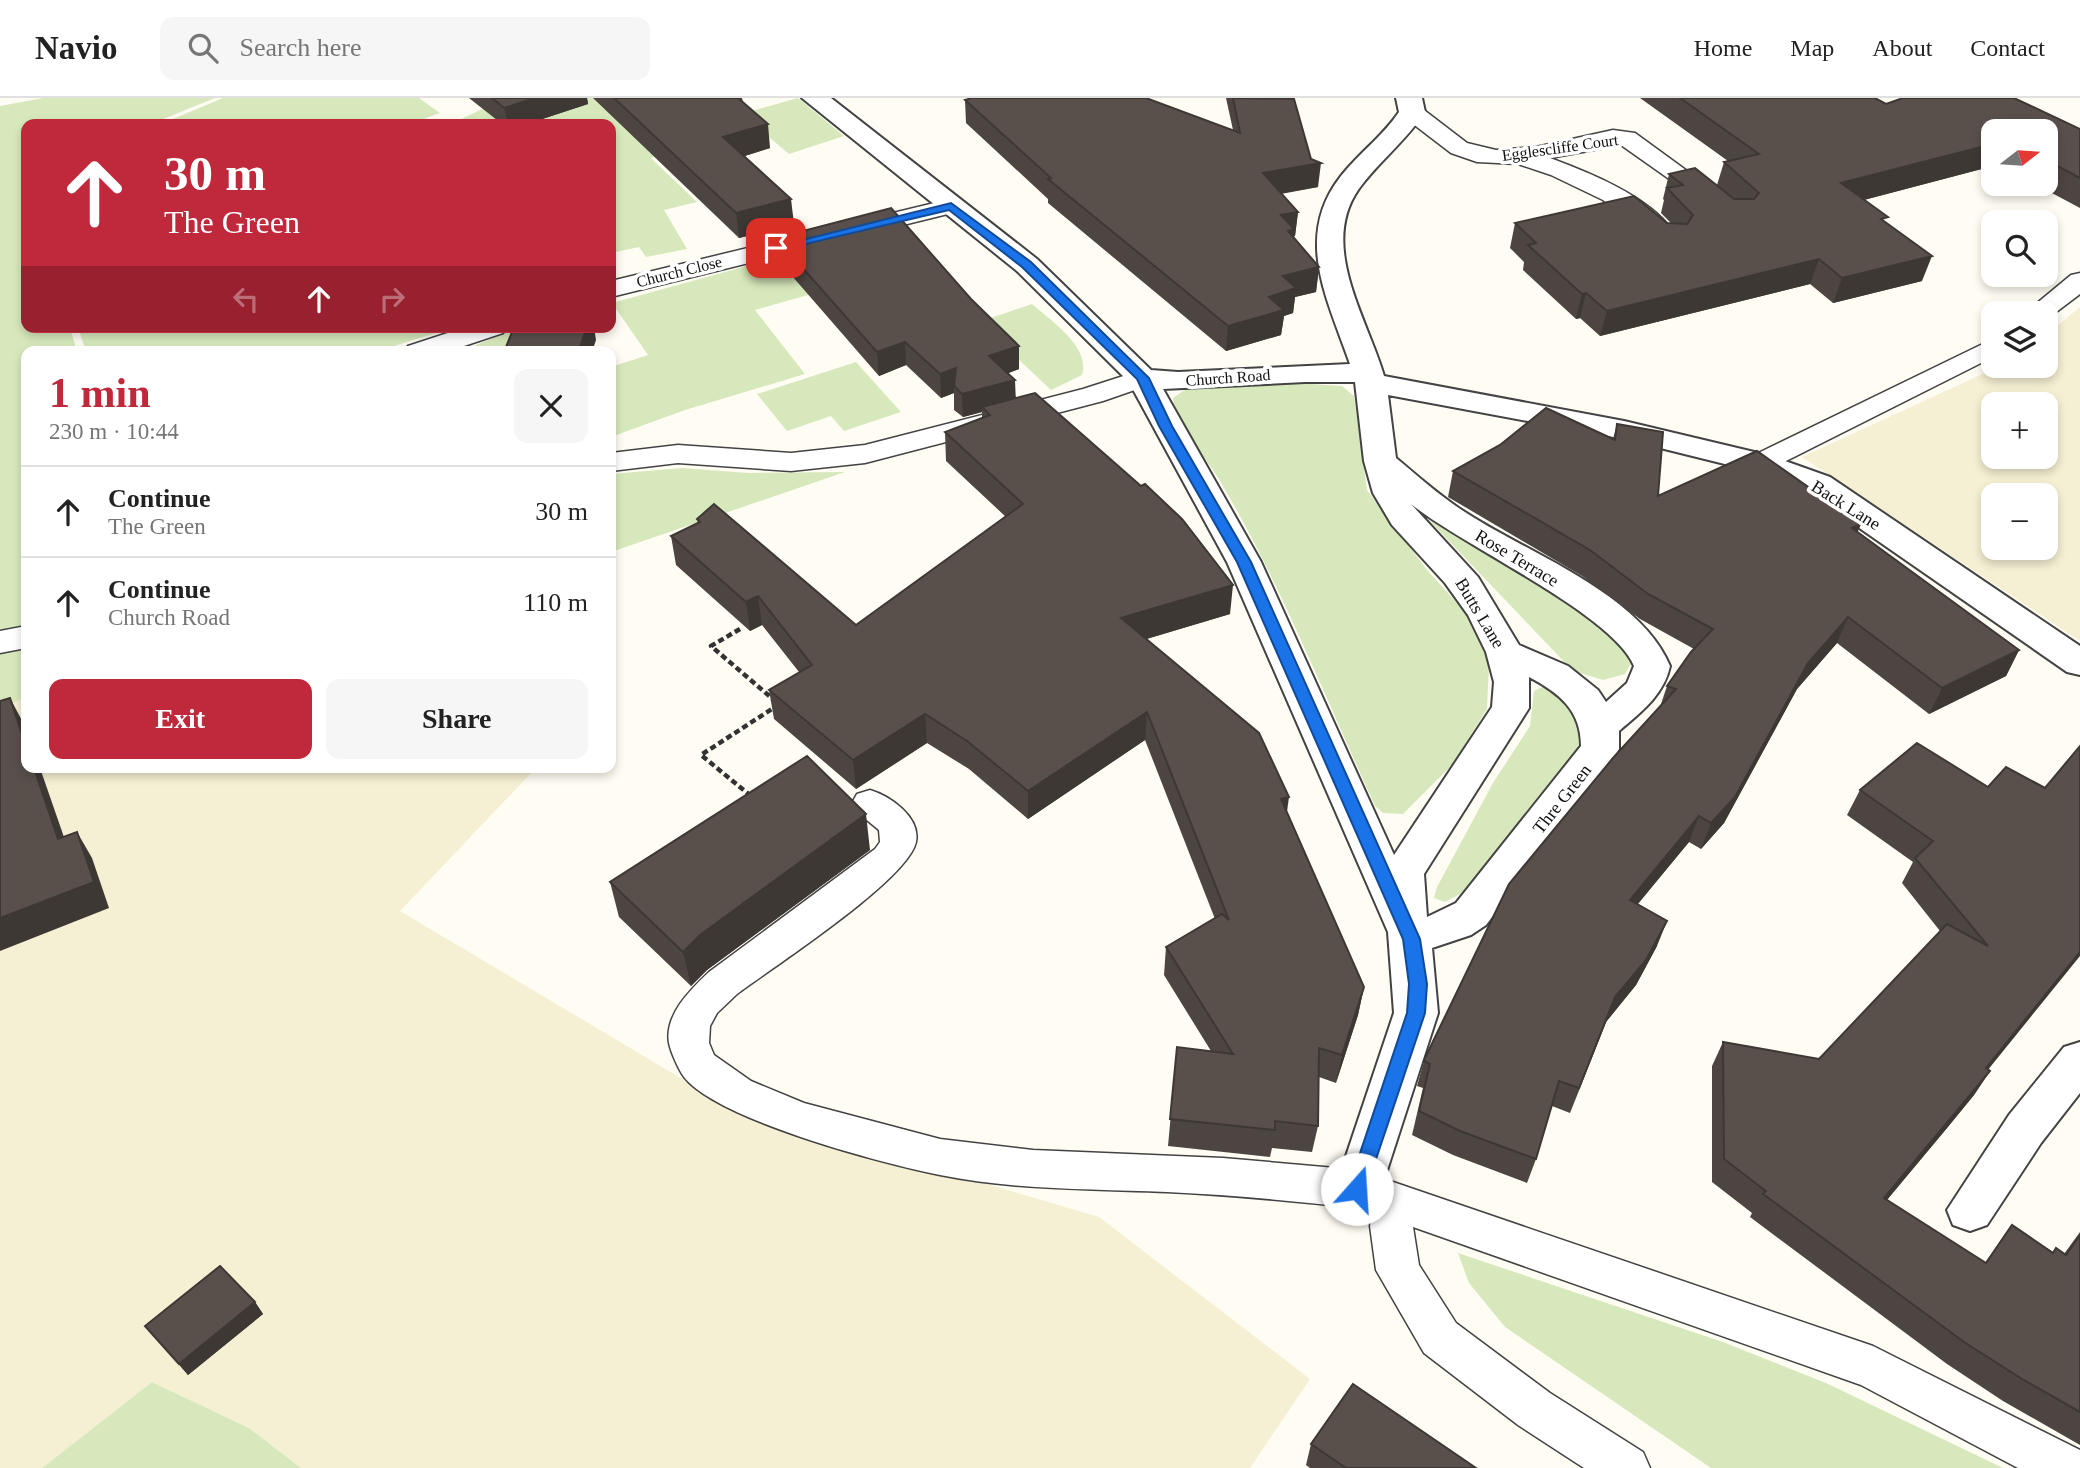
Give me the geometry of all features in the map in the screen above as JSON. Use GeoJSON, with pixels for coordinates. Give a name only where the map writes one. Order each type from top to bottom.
{"type":"FeatureCollection","features":[{"type":"Feature","properties":{"kind":"street"},"geometry":{"type":"LineString","coordinates":[[815,98],[1027,265],[1143,378],[1166,426],[1244,562],[1411,939]]}},
{"type":"Feature","properties":{"kind":"street","name":"Butts Lane"},"geometry":{"type":"LineString","coordinates":[[1377,1195],[1416,1013],[1418,984],[1402,894],[1404,872],[1510,708],[1513,681],[1504,653],[1473,595],[1397,508],[1386,489],[1369,378],[1338,286],[1330,243],[1333,212],[1349,182],[1405,126],[1410,105]]}},
{"type":"Feature","properties":{"kind":"street","name":"Church Road"},"geometry":{"type":"LineString","coordinates":[[1143,378],[1178,381],[1305,373],[1369,378]]}},
{"type":"Feature","properties":{"kind":"street","name":"Back Lane"},"geometry":{"type":"LineString","coordinates":[[1369,378],[1624,429],[1760,464],[1818,484],[2080,663]]}},
{"type":"Feature","properties":{"kind":"street","name":"Rose Terrace"},"geometry":{"type":"LineString","coordinates":[[1380,461],[1453,520],[1622,625],[1640,641],[1651,657],[1652,669],[1644,685],[1601,726]]}},
{"type":"Feature","properties":{"kind":"street"},"geometry":{"type":"LineString","coordinates":[[1504,653],[1537,665],[1569,685],[1588,701],[1601,726]]}},
{"type":"Feature","properties":{"kind":"street","name":"Thre Green"},"geometry":{"type":"LineString","coordinates":[[1411,939],[1456,924],[1471,914],[1600,750],[1601,726]]}},
{"type":"Feature","properties":{"kind":"street"},"geometry":{"type":"LineString","coordinates":[[1970,1210],[2025,1129],[2080,1060]]}},
{"type":"Feature","properties":{"kind":"lane","name":"Egglescliffe Court"},"geometry":{"type":"LineString","coordinates":[[1410,105],[1458,148],[1475,154],[1519,156],[1613,136],[1627,138],[1737,216]]}},
{"type":"Feature","properties":{"kind":"lane"},"geometry":{"type":"LineString","coordinates":[[1519,156],[1561,169],[1619,197],[1671,241]]}},
{"type":"Feature","properties":{"kind":"lane","name":"Church Close"},"geometry":{"type":"LineString","coordinates":[[616,288],[951,206]]}},
{"type":"Feature","properties":{"kind":"lane"},"geometry":{"type":"LineString","coordinates":[[2054,301],[2080,281]]}},
{"type":"Feature","properties":{"kind":"lane"},"geometry":{"type":"LineString","coordinates":[[436,346],[474,333]]}},
{"type":"Feature","properties":{"kind":"lane"},"geometry":{"type":"LineString","coordinates":[[1760,464],[1981,353]]}},
{"type":"Feature","properties":{"kind":"lane"},"geometry":{"type":"LineString","coordinates":[[616,461],[678,454],[791,462],[865,454],[1080,398],[1143,378]]}},
{"type":"Feature","properties":{"kind":"lane"},"geometry":{"type":"LineString","coordinates":[[0,642],[21,638]]}},
{"type":"Feature","properties":{"kind":"lane"},"geometry":{"type":"LineString","coordinates":[[870,803],[888,814],[897,826],[900,837],[895,852],[878,869],[712,992],[690,1024],[689,1043],[699,1066],[737,1093],[798,1119],[940,1157],[1033,1168],[1223,1176],[1331,1184],[1377,1195],[1873,1368],[2066,1468]]}},
{"type":"Feature","properties":{"kind":"lane"},"geometry":{"type":"LineString","coordinates":[[1377,1195],[1391,1226],[1398,1270],[1440,1338],[1610,1464]]}},
{"type":"Feature","properties":{"kind":"path"},"geometry":{"type":"LineString","coordinates":[[740,629],[711,646],[779,705],[701,755],[753,798]]}},
{"type":"Feature","properties":{"kind":"shaded area"},"geometry":{"type":"Polygon","coordinates":[[[2080,307],[2080,641],[1802,457],[1981,375],[1981,378],[2058,378],[2058,325],[2080,307]]]}},
{"type":"Feature","properties":{"kind":"shaded area"},"geometry":{"type":"Polygon","coordinates":[[[21,699],[21,773],[531,773],[400,911],[731,1108],[1099,1217],[1310,1379],[1250,1468],[301,1468],[249,1428],[152,1382],[42,1468],[0,1468],[0,709],[21,699]]]}},
{"type":"Feature","properties":{"kind":"green space"},"geometry":{"type":"Polygon","coordinates":[[[43,98],[215,98],[163,119],[21,119],[21,333],[72,333],[75,346],[21,346],[21,699],[0,709],[0,106],[43,98]]]}},
{"type":"Feature","properties":{"kind":"green space"},"geometry":{"type":"Polygon","coordinates":[[[223,98],[419,98],[440,113],[423,119],[173,119],[223,98]]]}},
{"type":"Feature","properties":{"kind":"green space"},"geometry":{"type":"Polygon","coordinates":[[[505,98],[616,98],[741,114],[798,98],[844,136],[789,154],[757,127],[651,158],[697,202],[664,210],[687,249],[646,257],[639,247],[616,252],[616,119],[461,119],[505,98]]]}},
{"type":"Feature","properties":{"kind":"green space"},"geometry":{"type":"Polygon","coordinates":[[[852,237],[843,285],[755,310],[805,374],[685,410],[616,435],[616,365],[648,355],[616,309],[616,302],[852,237]]]}},
{"type":"Feature","properties":{"kind":"green space"},"geometry":{"type":"Polygon","coordinates":[[[1032,304],[1067,335],[1081,354],[1082,375],[1051,390],[979,322],[1032,304]]]}},
{"type":"Feature","properties":{"kind":"green space"},"geometry":{"type":"Polygon","coordinates":[[[80,333],[436,333],[394,346],[84,346],[80,333]]]}},
{"type":"Feature","properties":{"kind":"green space"},"geometry":{"type":"Polygon","coordinates":[[[505,333],[546,333],[540,346],[474,346],[505,333]]]}},
{"type":"Feature","properties":{"kind":"green space"},"geometry":{"type":"Polygon","coordinates":[[[856,362],[901,412],[844,431],[831,416],[787,431],[757,394],[856,362]]]}},
{"type":"Feature","properties":{"kind":"green space"},"geometry":{"type":"Polygon","coordinates":[[[1266,381],[1342,386],[1354,396],[1367,490],[1427,570],[1469,616],[1489,664],[1487,709],[1452,765],[1403,814],[1383,813],[1375,806],[1263,560],[1220,481],[1185,431],[1175,409],[1173,398],[1189,387],[1266,381]]]}},
{"type":"Feature","properties":{"kind":"green space"},"geometry":{"type":"Polygon","coordinates":[[[682,468],[749,473],[845,472],[616,550],[616,474],[682,468]]]}},
{"type":"Feature","properties":{"kind":"green space"},"geometry":{"type":"Polygon","coordinates":[[[1405,495],[1614,634],[1632,662],[1625,674],[1603,680],[1573,671],[1405,495]]]}},
{"type":"Feature","properties":{"kind":"green space"},"geometry":{"type":"Polygon","coordinates":[[[1542,687],[1552,689],[1566,700],[1576,718],[1584,747],[1475,886],[1445,902],[1434,898],[1437,887],[1493,783],[1530,726],[1534,691],[1542,687]]]}},
{"type":"Feature","properties":{"kind":"green space"},"geometry":{"type":"Polygon","coordinates":[[[1458,1253],[1723,1342],[1826,1383],[2003,1468],[1711,1468],[1505,1327],[1469,1283],[1458,1253]]]}},
{"type":"Feature","properties":{"kind":"green space"},"geometry":{"type":"Polygon","coordinates":[[[152,1382],[249,1428],[301,1468],[42,1468],[152,1382]]]}},
{"type":"Feature","properties":{"kind":"building"},"geometry":{"type":"Polygon","coordinates":[[[492,98],[535,98],[504,108],[492,98]]]}},
{"type":"Feature","properties":{"kind":"building"},"geometry":{"type":"Polygon","coordinates":[[[614,98],[738,98],[768,124],[723,137],[791,199],[736,213],[614,98]]]}},
{"type":"Feature","properties":{"kind":"building"},"geometry":{"type":"Polygon","coordinates":[[[1146,98],[1240,133],[1233,98],[1294,99],[1311,159],[1321,163],[1263,173],[1298,212],[1281,215],[1294,229],[1288,231],[1319,267],[1283,276],[1296,288],[1269,297],[1284,310],[1228,326],[1048,179],[1051,178],[965,100],[1146,98]]]}},
{"type":"Feature","properties":{"kind":"building"},"geometry":{"type":"Polygon","coordinates":[[[1680,98],[1875,98],[1886,104],[1903,98],[2014,98],[2080,129],[2080,178],[2058,166],[2058,119],[1981,119],[1981,147],[1841,183],[1888,217],[1881,219],[1932,256],[1842,278],[1819,259],[1607,311],[1586,293],[1582,294],[1528,245],[1536,243],[1515,223],[1634,196],[1667,223],[1687,224],[1693,215],[1667,188],[1683,185],[1669,174],[1695,168],[1734,199],[1754,199],[1759,193],[1724,162],[1759,154],[1680,98]]]}},
{"type":"Feature","properties":{"kind":"building"},"geometry":{"type":"Polygon","coordinates":[[[891,208],[971,299],[1019,346],[989,356],[1015,380],[962,394],[954,386],[956,368],[940,374],[905,342],[877,352],[776,238],[891,208]]]}},
{"type":"Feature","properties":{"kind":"building"},"geometry":{"type":"Polygon","coordinates":[[[512,333],[585,333],[580,346],[506,346],[512,333]]]}},
{"type":"Feature","properties":{"kind":"building"},"geometry":{"type":"Polygon","coordinates":[[[1035,393],[1141,486],[1145,484],[1182,519],[1233,585],[1121,618],[1259,733],[1289,797],[1281,799],[1364,987],[1342,1055],[1319,1048],[1318,1126],[1275,1121],[1275,1130],[1170,1119],[1177,1047],[1233,1054],[1166,947],[1222,914],[1229,920],[1147,712],[1028,791],[967,741],[925,714],[853,760],[769,690],[812,665],[758,596],[746,602],[671,536],[700,522],[697,519],[714,504],[856,625],[1023,504],[945,432],[990,415],[982,407],[1035,393]]]}},
{"type":"Feature","properties":{"kind":"building"},"geometry":{"type":"Polygon","coordinates":[[[1546,408],[1615,440],[1617,424],[1663,432],[1658,496],[1757,451],[1861,524],[1852,528],[2019,650],[1942,688],[1848,617],[1808,663],[1735,797],[1711,823],[1699,816],[1630,900],[1667,921],[1646,960],[1615,997],[1579,1088],[1559,1081],[1536,1159],[1460,1131],[1419,1111],[1430,1064],[1424,1061],[1425,1058],[1509,884],[1613,758],[1676,689],[1667,686],[1691,652],[1713,629],[1648,594],[1590,550],[1453,471],[1500,445],[1546,408]]]}},
{"type":"Feature","properties":{"kind":"building"},"geometry":{"type":"Polygon","coordinates":[[[10,698],[21,731],[21,773],[36,773],[58,839],[77,832],[94,882],[0,918],[0,701],[10,698]]]}},
{"type":"Feature","properties":{"kind":"building"},"geometry":{"type":"Polygon","coordinates":[[[1917,743],[1988,787],[2006,767],[2045,788],[2080,746],[2080,952],[1986,1068],[1990,1071],[1884,1198],[1986,1263],[2012,1225],[2053,1253],[2056,1248],[2066,1255],[2080,1235],[2080,1412],[1964,1342],[1763,1194],[1766,1191],[1724,1159],[1723,1042],[1819,1059],[1947,924],[1988,946],[1915,858],[1933,841],[1860,790],[1917,743]]]}},
{"type":"Feature","properties":{"kind":"building"},"geometry":{"type":"Polygon","coordinates":[[[807,756],[866,814],[700,935],[683,952],[610,882],[807,756]]]}},
{"type":"Feature","properties":{"kind":"building"},"geometry":{"type":"Polygon","coordinates":[[[220,1266],[255,1302],[179,1364],[145,1326],[220,1266]]]}},
{"type":"Feature","properties":{"kind":"building"},"geometry":{"type":"Polygon","coordinates":[[[1353,1384],[1476,1468],[1346,1468],[1311,1444],[1353,1384]]]}},
{"type":"Feature","properties":{"kind":"route"},"geometry":{"type":"LineString","coordinates":[[776,248],[951,206],[1027,265],[1143,378],[1166,426],[1244,562],[1411,939],[1418,984],[1416,1013],[1357,1189]]}}]}
